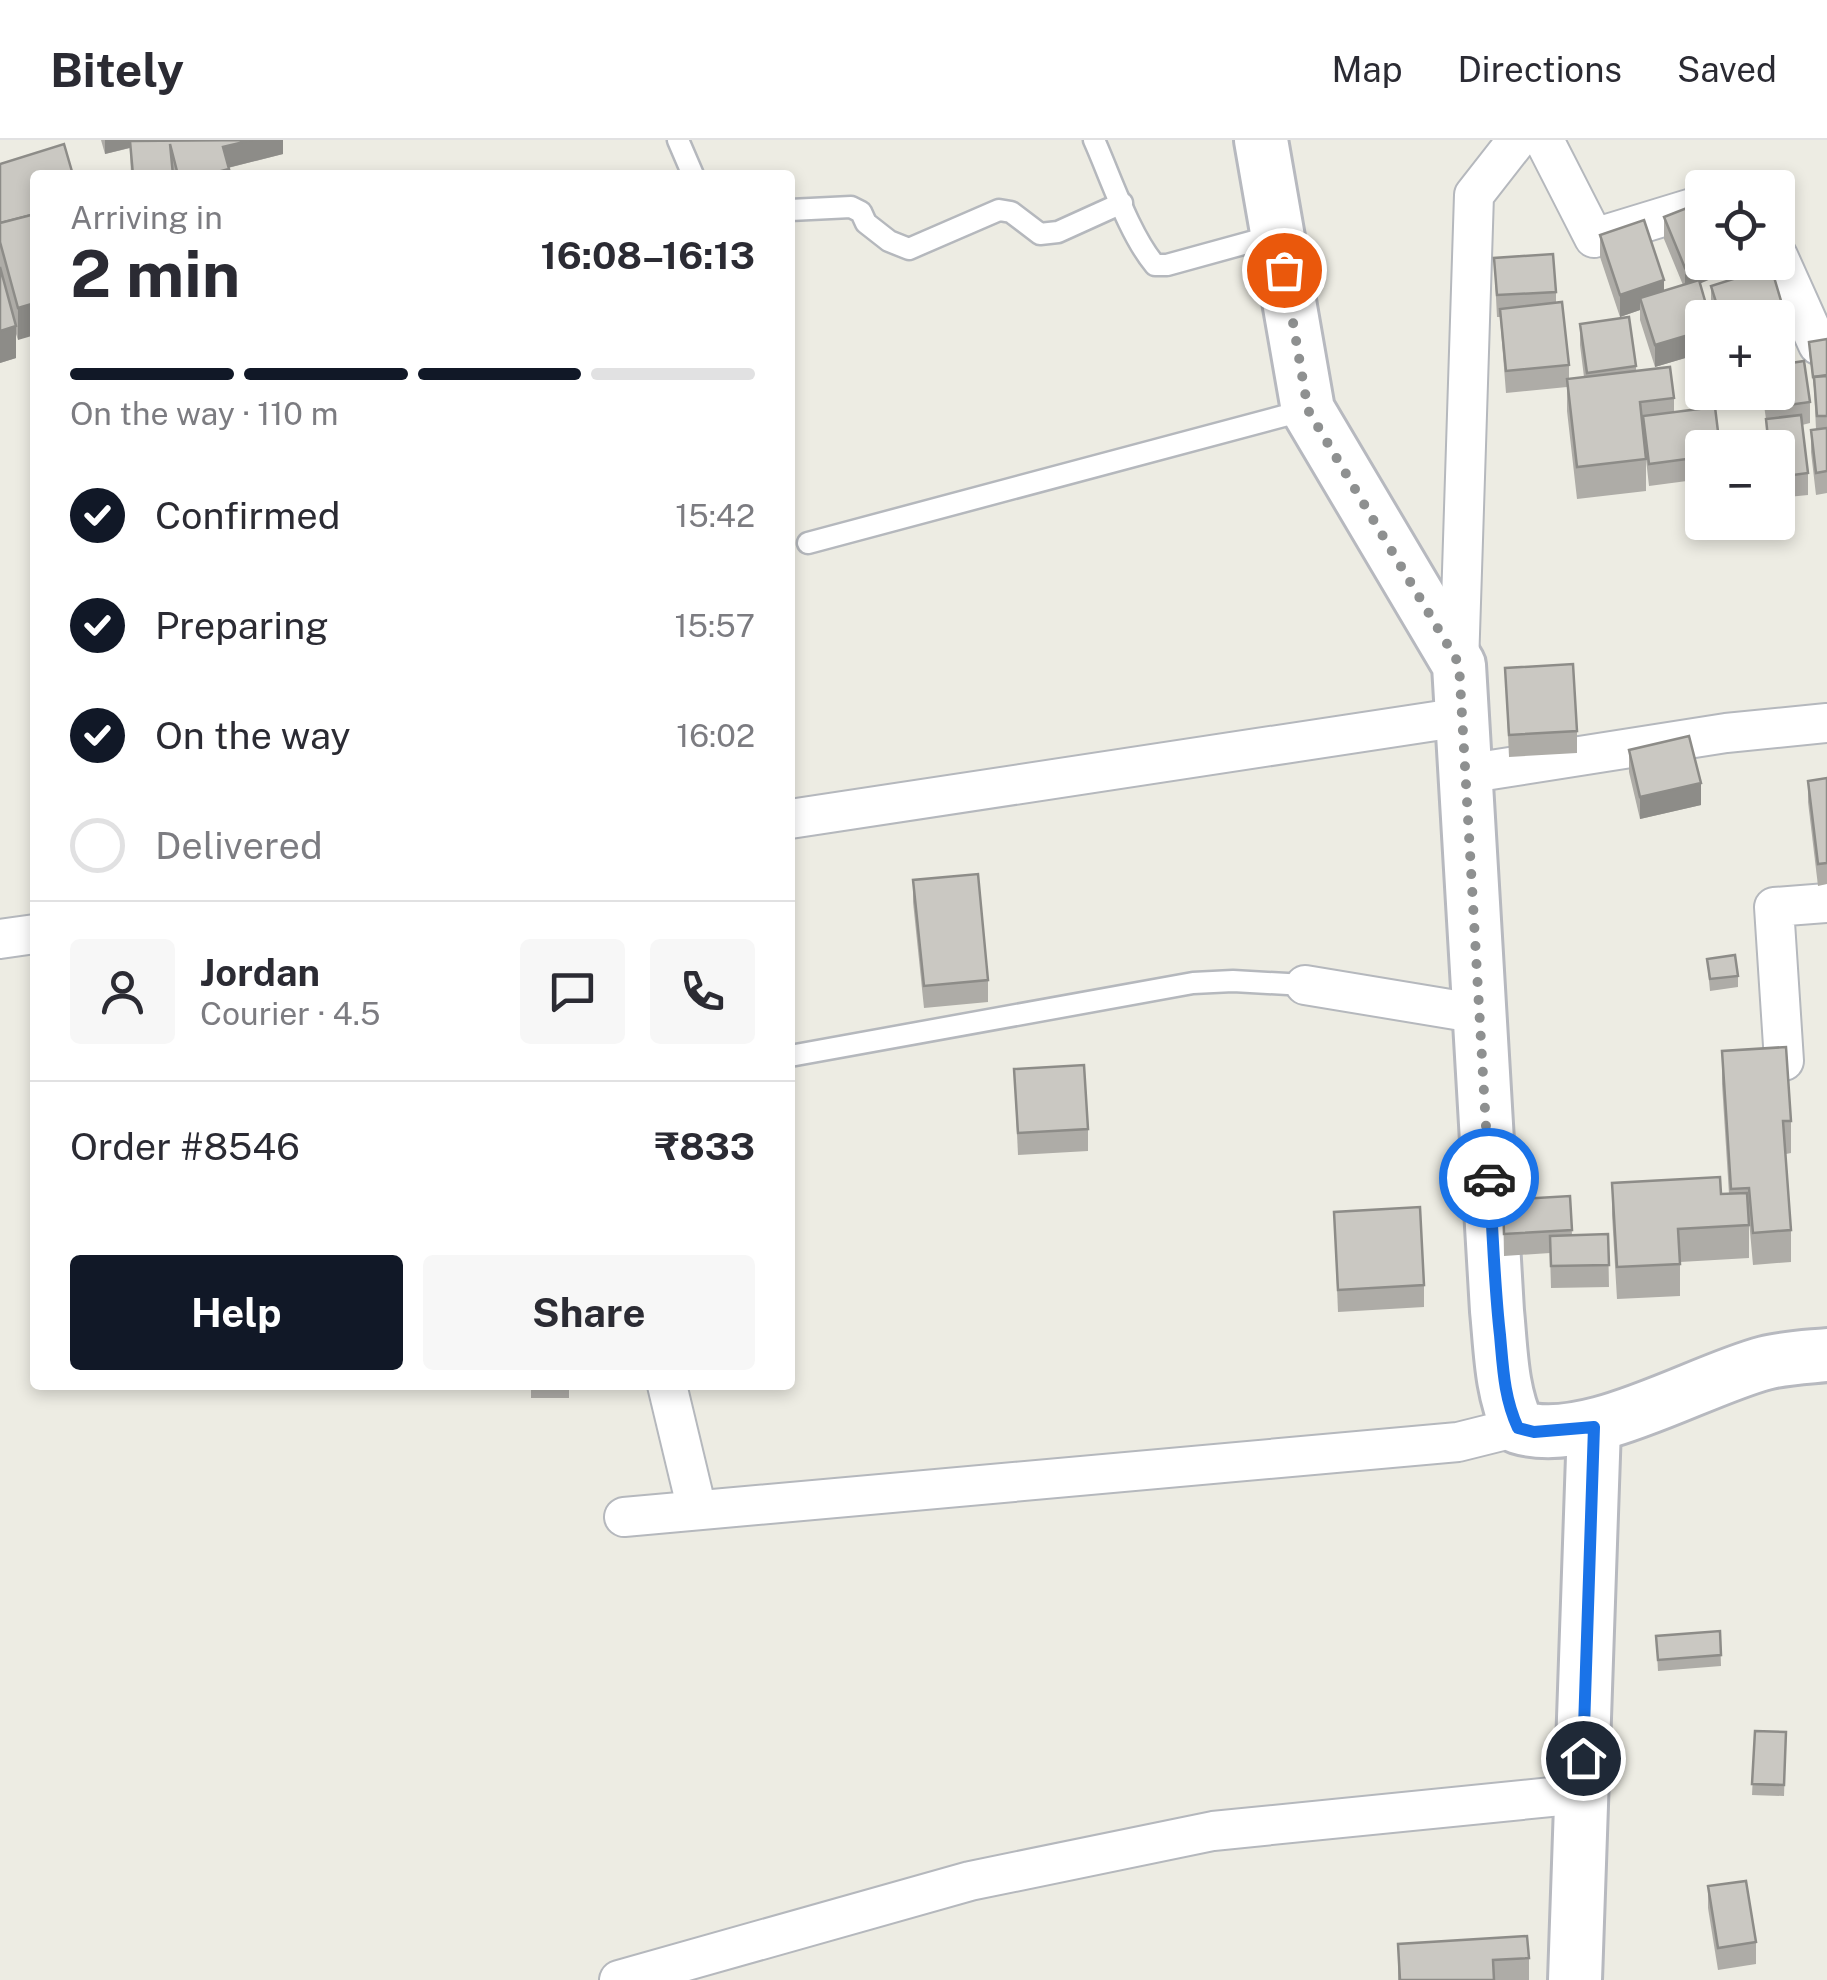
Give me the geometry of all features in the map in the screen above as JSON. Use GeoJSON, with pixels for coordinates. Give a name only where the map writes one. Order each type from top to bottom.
{"type":"FeatureCollection","features":[{"type":"Feature","properties":{"kind":"street"},"geometry":{"type":"LineString","coordinates":[[1261,140],[1308,410],[1459,664]]}},
{"type":"Feature","properties":{"kind":"street"},"geometry":{"type":"LineString","coordinates":[[1517,140],[1474,195],[1459,664],[1497,1311],[1505,1394],[1518,1428]]}},
{"type":"Feature","properties":{"kind":"street"},"geometry":{"type":"LineString","coordinates":[[1544,140],[1594,238],[1685,210]]}},
{"type":"Feature","properties":{"kind":"street"},"geometry":{"type":"LineString","coordinates":[[1789,280],[1818,345],[1827,345]]}},
{"type":"Feature","properties":{"kind":"street"},"geometry":{"type":"LineString","coordinates":[[795,817],[1462,717]]}},
{"type":"Feature","properties":{"kind":"street"},"geometry":{"type":"LineString","coordinates":[[1465,774],[1726,733],[1827,723]]}},
{"type":"Feature","properties":{"kind":"street"},"geometry":{"type":"LineString","coordinates":[[1784,1062],[1774,907],[1827,903]]}},
{"type":"Feature","properties":{"kind":"street"},"geometry":{"type":"LineString","coordinates":[[0,939],[30,935]]}},
{"type":"Feature","properties":{"kind":"street"},"geometry":{"type":"LineString","coordinates":[[1305,985],[1480,1014]]}},
{"type":"Feature","properties":{"kind":"street"},"geometry":{"type":"LineString","coordinates":[[624,1517],[1458,1442],[1518,1428],[1534,1432],[1594,1427],[1766,1362],[1827,1355]]}},
{"type":"Feature","properties":{"kind":"street"},"geometry":{"type":"LineString","coordinates":[[668,1390],[697,1510]]}},
{"type":"Feature","properties":{"kind":"street"},"geometry":{"type":"LineString","coordinates":[[1575,1980],[1594,1427]]}},
{"type":"Feature","properties":{"kind":"street"},"geometry":{"type":"LineString","coordinates":[[619,1980],[970,1882],[1213,1831],[1582,1794]]}},
{"type":"Feature","properties":{"kind":"lane"},"geometry":{"type":"LineString","coordinates":[[678,140],[691,170]]}},
{"type":"Feature","properties":{"kind":"lane"},"geometry":{"type":"LineString","coordinates":[[1094,140],[1147,256],[1155,265],[1278,234]]}},
{"type":"Feature","properties":{"kind":"lane"},"geometry":{"type":"LineString","coordinates":[[795,210],[851,206],[889,242],[909,249],[999,210],[1011,212],[1040,234],[1058,232],[1122,203]]}},
{"type":"Feature","properties":{"kind":"lane"},"geometry":{"type":"LineString","coordinates":[[808,544],[1308,410]]}},
{"type":"Feature","properties":{"kind":"lane"},"geometry":{"type":"LineString","coordinates":[[795,1055],[1193,984],[1233,981],[1305,985]]}},
{"type":"Feature","properties":{"kind":"building"},"geometry":{"type":"Polygon","coordinates":[[[252,140],[223,147],[229,169],[225,170],[177,170],[170,144],[173,170],[133,170],[130,141],[252,140]]]}},
{"type":"Feature","properties":{"kind":"building"},"geometry":{"type":"Polygon","coordinates":[[[64,144],[72,170],[30,170],[30,215],[0,223],[0,164],[64,144]]]}},
{"type":"Feature","properties":{"kind":"building"},"geometry":{"type":"Polygon","coordinates":[[[1685,209],[1685,268],[1664,217],[1685,209]]]}},
{"type":"Feature","properties":{"kind":"building"},"geometry":{"type":"Polygon","coordinates":[[[30,215],[30,304],[18,308],[0,242],[0,223],[30,215]]]}},
{"type":"Feature","properties":{"kind":"building"},"geometry":{"type":"Polygon","coordinates":[[[1644,220],[1664,280],[1620,295],[1600,235],[1644,220]]]}},
{"type":"Feature","properties":{"kind":"building"},"geometry":{"type":"Polygon","coordinates":[[[1553,254],[1556,292],[1497,295],[1494,258],[1553,254]]]}},
{"type":"Feature","properties":{"kind":"building"},"geometry":{"type":"Polygon","coordinates":[[[0,267],[16,326],[0,331],[0,267]]]}},
{"type":"Feature","properties":{"kind":"building"},"geometry":{"type":"Polygon","coordinates":[[[1699,280],[1705,300],[1685,300],[1685,336],[1655,345],[1640,298],[1699,280]]]}},
{"type":"Feature","properties":{"kind":"building"},"geometry":{"type":"Polygon","coordinates":[[[1730,280],[1775,280],[1781,300],[1715,300],[1711,286],[1730,280]]]}},
{"type":"Feature","properties":{"kind":"building"},"geometry":{"type":"Polygon","coordinates":[[[1562,302],[1569,365],[1506,371],[1500,309],[1562,302]]]}},
{"type":"Feature","properties":{"kind":"building"},"geometry":{"type":"Polygon","coordinates":[[[1629,317],[1636,366],[1587,373],[1580,324],[1629,317]]]}},
{"type":"Feature","properties":{"kind":"building"},"geometry":{"type":"Polygon","coordinates":[[[1827,339],[1827,375],[1813,377],[1809,342],[1827,339]]]}},
{"type":"Feature","properties":{"kind":"building"},"geometry":{"type":"Polygon","coordinates":[[[1804,361],[1810,402],[1795,404],[1795,362],[1804,361]]]}},
{"type":"Feature","properties":{"kind":"building"},"geometry":{"type":"Polygon","coordinates":[[[1670,367],[1674,398],[1640,402],[1646,459],[1577,467],[1567,379],[1670,367]]]}},
{"type":"Feature","properties":{"kind":"building"},"geometry":{"type":"Polygon","coordinates":[[[1827,376],[1827,416],[1817,416],[1814,377],[1827,376]]]}},
{"type":"Feature","properties":{"kind":"building"},"geometry":{"type":"Polygon","coordinates":[[[1715,410],[1718,430],[1685,430],[1685,459],[1649,464],[1643,416],[1715,410]]]}},
{"type":"Feature","properties":{"kind":"building"},"geometry":{"type":"Polygon","coordinates":[[[1801,415],[1808,473],[1795,475],[1795,430],[1767,430],[1766,419],[1801,415]]]}},
{"type":"Feature","properties":{"kind":"building"},"geometry":{"type":"Polygon","coordinates":[[[1827,428],[1827,471],[1816,473],[1811,430],[1827,428]]]}},
{"type":"Feature","properties":{"kind":"building"},"geometry":{"type":"Polygon","coordinates":[[[1573,664],[1577,731],[1509,735],[1505,668],[1573,664]]]}},
{"type":"Feature","properties":{"kind":"building"},"geometry":{"type":"Polygon","coordinates":[[[1689,736],[1701,783],[1640,797],[1629,750],[1689,736]]]}},
{"type":"Feature","properties":{"kind":"building"},"geometry":{"type":"Polygon","coordinates":[[[1827,778],[1827,863],[1818,864],[1808,781],[1827,778]]]}},
{"type":"Feature","properties":{"kind":"building"},"geometry":{"type":"Polygon","coordinates":[[[978,874],[988,980],[924,986],[913,880],[978,874]]]}},
{"type":"Feature","properties":{"kind":"building"},"geometry":{"type":"Polygon","coordinates":[[[1735,955],[1738,976],[1710,979],[1707,959],[1735,955]]]}},
{"type":"Feature","properties":{"kind":"building"},"geometry":{"type":"Polygon","coordinates":[[[1786,1047],[1791,1121],[1783,1121],[1791,1230],[1753,1233],[1749,1188],[1731,1189],[1722,1051],[1786,1047]]]}},
{"type":"Feature","properties":{"kind":"building"},"geometry":{"type":"Polygon","coordinates":[[[1084,1065],[1088,1129],[1018,1133],[1014,1069],[1084,1065]]]}},
{"type":"Feature","properties":{"kind":"building"},"geometry":{"type":"Polygon","coordinates":[[[1720,1177],[1721,1194],[1747,1193],[1749,1225],[1678,1229],[1680,1264],[1617,1267],[1612,1183],[1720,1177]]]}},
{"type":"Feature","properties":{"kind":"building"},"geometry":{"type":"Polygon","coordinates":[[[1570,1196],[1572,1230],[1504,1234],[1503,1200],[1570,1196]]]}},
{"type":"Feature","properties":{"kind":"building"},"geometry":{"type":"Polygon","coordinates":[[[1420,1207],[1424,1285],[1338,1290],[1334,1212],[1420,1207]]]}},
{"type":"Feature","properties":{"kind":"building"},"geometry":{"type":"Polygon","coordinates":[[[1608,1234],[1609,1265],[1551,1266],[1550,1236],[1608,1234]]]}},
{"type":"Feature","properties":{"kind":"building"},"geometry":{"type":"Polygon","coordinates":[[[1720,1631],[1721,1655],[1658,1660],[1656,1636],[1720,1631]]]}},
{"type":"Feature","properties":{"kind":"building"},"geometry":{"type":"Polygon","coordinates":[[[1755,1731],[1786,1732],[1784,1785],[1752,1784],[1755,1731]]]}},
{"type":"Feature","properties":{"kind":"building"},"geometry":{"type":"Polygon","coordinates":[[[1746,1881],[1756,1942],[1718,1948],[1708,1886],[1746,1881]]]}},
{"type":"Feature","properties":{"kind":"building"},"geometry":{"type":"Polygon","coordinates":[[[1527,1936],[1529,1958],[1493,1960],[1494,1980],[1400,1980],[1398,1944],[1527,1936]]]}},
{"type":"Feature","properties":{"kind":"way so far"},"geometry":{"type":"LineString","coordinates":[[1284,270],[1308,410],[1459,664],[1489,1178]]}},
{"type":"Feature","properties":{"kind":"route"},"geometry":{"type":"LineString","coordinates":[[1489,1178],[1497,1311],[1505,1394],[1511,1412],[1518,1428],[1534,1432],[1594,1427],[1583,1758]]}}]}
